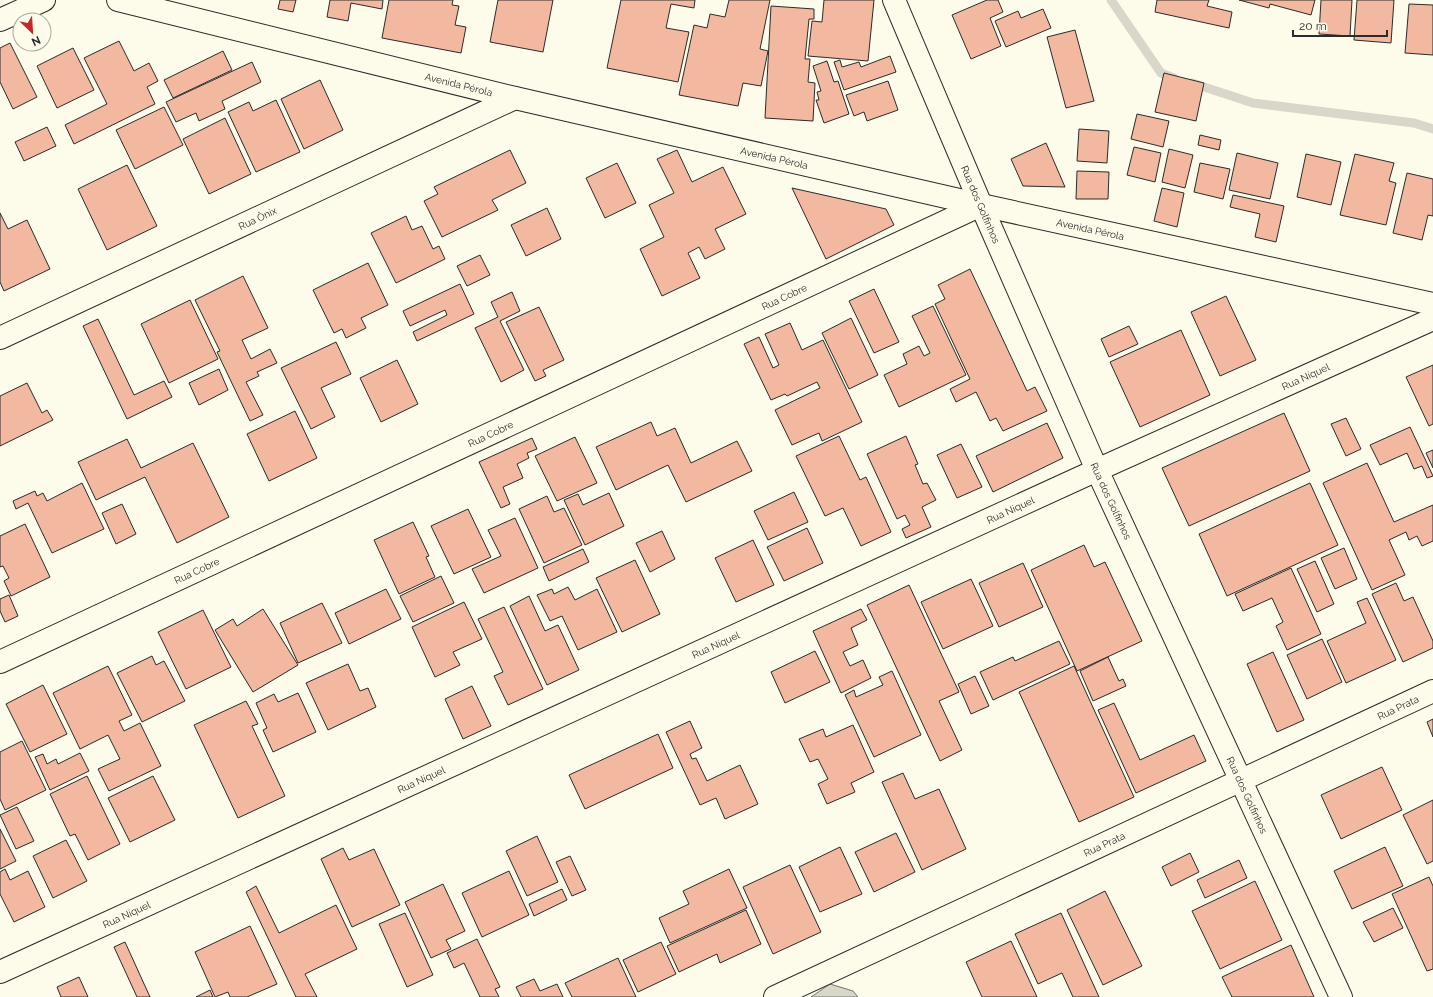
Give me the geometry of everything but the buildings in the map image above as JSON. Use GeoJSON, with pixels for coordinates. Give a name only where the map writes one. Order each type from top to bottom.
{"type":"FeatureCollection","features":[{"type":"Feature","properties":{"kind":"street"},"geometry":{"type":"LineString","coordinates":[[0,20],[44,0]]}},
{"type":"Feature","properties":{"kind":"street","name":"Avenida Pérola"},"geometry":{"type":"LineString","coordinates":[[118,0],[515,98],[981,205],[1433,304]]}},
{"type":"Feature","properties":{"kind":"street","name":"Rua dos Golfinhos"},"geometry":{"type":"LineString","coordinates":[[894,0],[981,205],[1097,470],[1341,997]]}},
{"type":"Feature","properties":{"kind":"street","name":"Rua Ônix"},"geometry":{"type":"LineString","coordinates":[[0,338],[515,98]]}},
{"type":"Feature","properties":{"kind":"street","name":"Rua Cobre"},"geometry":{"type":"LineString","coordinates":[[0,662],[981,205]]}},
{"type":"Feature","properties":{"kind":"street","name":"Rua Níquel"},"geometry":{"type":"LineString","coordinates":[[0,972],[1097,470],[1433,319]]}},
{"type":"Feature","properties":{"kind":"street","name":"Rua Prata"},"geometry":{"type":"LineString","coordinates":[[775,997],[1433,691]]}},
{"type":"Feature","properties":{"kind":"shaded area"},"geometry":{"type":"Polygon","coordinates":[[[830,984],[853,991],[858,997],[811,997],[830,984]]]}},
{"type":"Feature","properties":{"kind":"waterway"},"geometry":{"type":"LineString","coordinates":[[1111,0],[1161,73],[1174,78]]}},
{"type":"Feature","properties":{"kind":"waterway"},"geometry":{"type":"LineString","coordinates":[[1192,83],[1253,103],[1414,123],[1433,129]]}}]}
